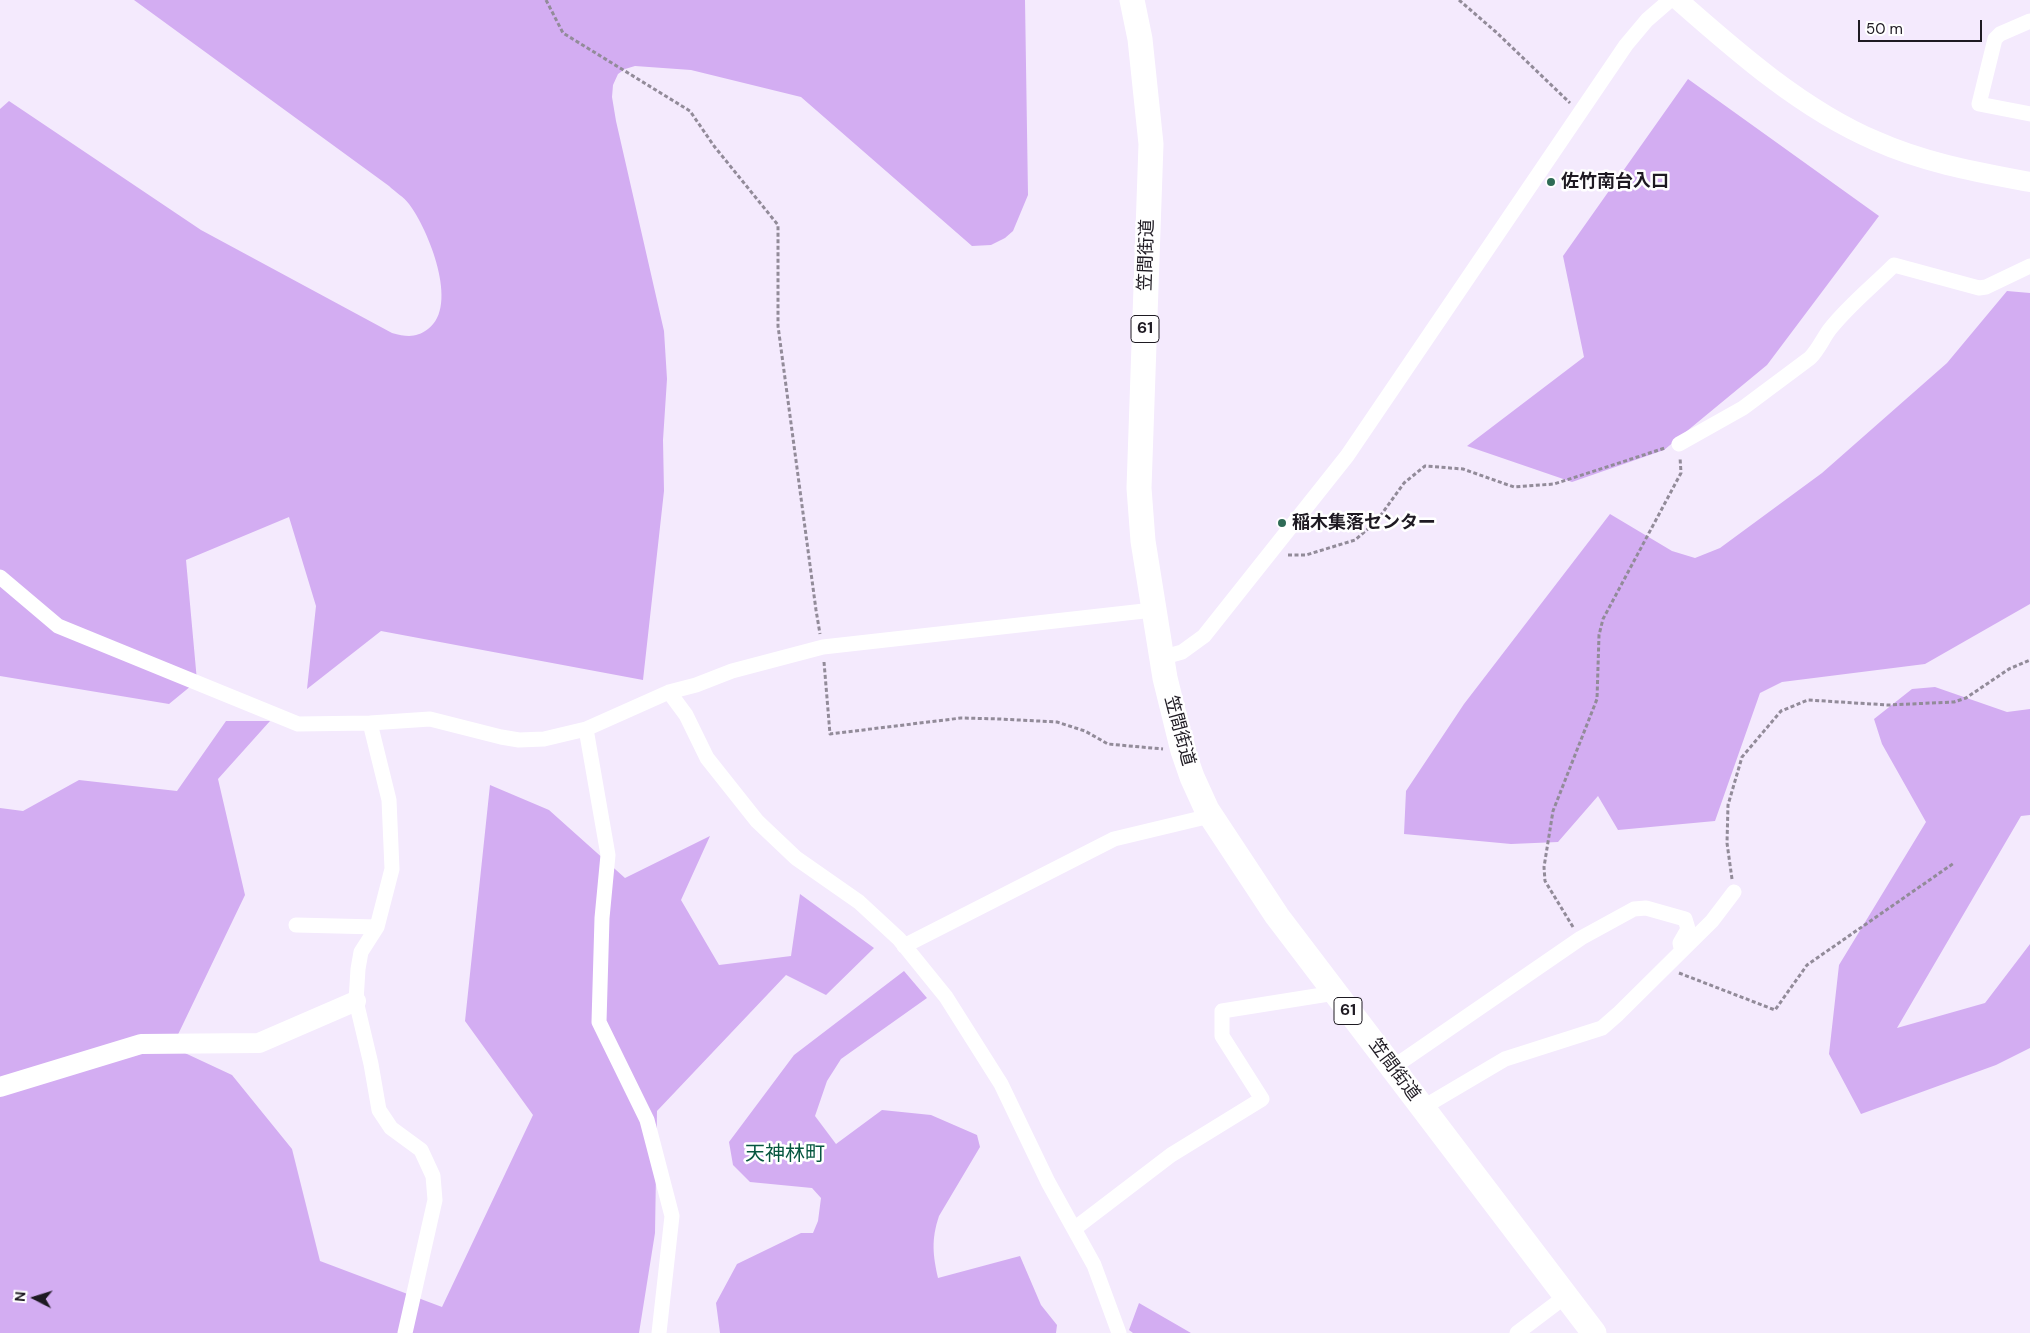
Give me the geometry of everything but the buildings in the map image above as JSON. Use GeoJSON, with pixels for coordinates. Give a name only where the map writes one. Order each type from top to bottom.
{"type":"FeatureCollection","features":[{"type":"Feature","properties":{"kind":"main road","name":"笠間街道"},"geometry":{"type":"LineString","coordinates":[[1132,0],[1140,39],[1151,144],[1139,488],[1143,541],[1161,658],[1183,751],[1192,777],[1210,816],[1277,916],[1594,1333]]}},
{"type":"Feature","properties":{"kind":"street"},"geometry":{"type":"LineString","coordinates":[[1161,658],[1182,652],[1198,641],[1270,554],[1347,456],[1581,114],[1626,45],[1647,20],[1670,0]]}},
{"type":"Feature","properties":{"kind":"street"},"geometry":{"type":"LineString","coordinates":[[1678,0],[1774,80],[1847,127],[1875,141],[1944,165],[2030,182]]}},
{"type":"Feature","properties":{"kind":"street"},"geometry":{"type":"LineString","coordinates":[[2030,22],[2000,34],[1995,39],[1979,104],[2030,114]]}},
{"type":"Feature","properties":{"kind":"street"},"geometry":{"type":"LineString","coordinates":[[1679,444],[1744,408],[1810,358],[1847,310],[1894,265],[1900,265],[1979,288],[1986,287],[2030,266]]}},
{"type":"Feature","properties":{"kind":"street"},"geometry":{"type":"LineString","coordinates":[[0,576],[58,626],[298,724],[370,723],[430,719],[501,738],[519,740],[544,738],[586,729],[669,692],[732,670],[823,647],[1153,610]]}},
{"type":"Feature","properties":{"kind":"street"},"geometry":{"type":"LineString","coordinates":[[669,692],[686,715],[707,758],[757,821],[796,858],[859,902],[904,946],[946,997],[1001,1084],[1048,1182],[1094,1265],[1120,1333]]}},
{"type":"Feature","properties":{"kind":"street"},"geometry":{"type":"LineString","coordinates":[[370,723],[389,800],[392,869],[377,927],[361,952],[356,1002],[371,1064],[379,1110],[391,1128],[421,1150],[433,1176],[435,1200],[405,1333]]}},
{"type":"Feature","properties":{"kind":"street"},"geometry":{"type":"LineString","coordinates":[[586,729],[608,855],[602,918],[598,1022],[647,1120],[672,1216],[659,1333]]}},
{"type":"Feature","properties":{"kind":"street"},"geometry":{"type":"LineString","coordinates":[[904,946],[1114,839],[1210,816]]}},
{"type":"Feature","properties":{"kind":"street"},"geometry":{"type":"LineString","coordinates":[[1422,1108],[1505,1059],[1602,1028],[1712,921],[1734,892]]}},
{"type":"Feature","properties":{"kind":"street"},"geometry":{"type":"LineString","coordinates":[[1392,1068],[1580,938],[1634,910],[1646,908],[1685,919],[1688,929],[1680,943],[1681,951]]}},
{"type":"Feature","properties":{"kind":"street"},"geometry":{"type":"LineString","coordinates":[[296,925],[377,927]]}},
{"type":"Feature","properties":{"kind":"street"},"geometry":{"type":"LineString","coordinates":[[1074,1229],[1171,1155],[1262,1099],[1222,1036],[1222,1011],[1335,993]]}},
{"type":"Feature","properties":{"kind":"street"},"geometry":{"type":"LineString","coordinates":[[0,1087],[141,1044],[258,1043],[356,1002]]}},
{"type":"Feature","properties":{"kind":"street"},"geometry":{"type":"LineString","coordinates":[[1517,1333],[1566,1296]]}},
{"type":"Feature","properties":{"kind":"path"},"geometry":{"type":"LineString","coordinates":[[546,0],[563,33],[690,111],[714,146],[778,225],[778,326],[816,610],[823,647],[830,734],[961,718],[1000,719],[1057,722],[1086,731],[1108,744],[1183,751]]}},
{"type":"Feature","properties":{"kind":"path"},"geometry":{"type":"LineString","coordinates":[[1458,0],[1496,32],[1581,114]]}},
{"type":"Feature","properties":{"kind":"path"},"geometry":{"type":"LineString","coordinates":[[1270,554],[1306,555],[1355,540],[1376,522],[1404,482],[1425,466],[1463,468],[1514,487],[1554,484],[1679,444],[1681,473],[1603,619],[1599,635],[1597,699],[1553,811],[1544,867],[1545,881],[1580,938]]}},
{"type":"Feature","properties":{"kind":"path"},"geometry":{"type":"LineString","coordinates":[[1734,892],[1727,843],[1728,805],[1742,756],[1781,711],[1808,700],[1888,705],[1954,702],[1966,698],[2009,669],[2030,660]]}},
{"type":"Feature","properties":{"kind":"path"},"geometry":{"type":"LineString","coordinates":[[1664,967],[1776,1010],[1806,965],[1954,864]]}},
{"type":"Feature","properties":{"kind":"shaded area"},"geometry":{"type":"Polygon","coordinates":[[[134,0],[1025,0],[1028,195],[1013,231],[1005,238],[991,245],[972,246],[801,97],[691,70],[635,66],[625,69],[618,74],[613,85],[612,97],[664,331],[667,379],[663,440],[664,491],[643,680],[381,631],[307,689],[316,606],[289,517],[186,560],[197,681],[169,704],[0,676],[0,109],[9,101],[201,230],[392,333],[411,336],[424,332],[437,318],[441,303],[438,267],[432,248],[417,216],[405,199],[134,0]]]}},
{"type":"Feature","properties":{"kind":"shaded area"},"geometry":{"type":"Polygon","coordinates":[[[1688,79],[1879,216],[1767,365],[1664,450],[1572,482],[1467,446],[1584,357],[1563,256],[1688,79]]]}},
{"type":"Feature","properties":{"kind":"shaded area"},"geometry":{"type":"Polygon","coordinates":[[[2007,291],[2030,293],[2030,604],[1925,664],[1782,682],[1760,693],[1715,821],[1618,830],[1598,796],[1558,842],[1511,844],[1404,834],[1406,791],[1464,704],[1610,514],[1672,551],[1695,558],[1720,548],[1822,473],[1947,363],[2007,291]]]}},
{"type":"Feature","properties":{"kind":"shaded area"},"geometry":{"type":"Polygon","coordinates":[[[1935,687],[2007,712],[2030,709],[2030,815],[2021,816],[1897,1028],[1985,1003],[2030,944],[2030,1048],[1996,1065],[1861,1114],[1829,1054],[1839,965],[1926,822],[1882,744],[1874,719],[1912,689],[1935,687]]]}},
{"type":"Feature","properties":{"kind":"shaded area"},"geometry":{"type":"Polygon","coordinates":[[[226,721],[270,721],[218,779],[245,895],[172,1047],[232,1075],[292,1149],[320,1261],[442,1307],[533,1115],[465,1021],[490,785],[549,810],[625,878],[710,836],[681,900],[719,965],[791,956],[800,894],[874,948],[826,995],[786,975],[657,1111],[655,1233],[639,1333],[0,1333],[0,808],[23,811],[79,780],[177,791],[226,721]]]}},
{"type":"Feature","properties":{"kind":"shaded area"},"geometry":{"type":"Polygon","coordinates":[[[904,971],[927,998],[841,1059],[827,1081],[815,1116],[836,1144],[882,1110],[931,1115],[977,1135],[980,1147],[939,1216],[936,1225],[934,1247],[938,1278],[1020,1256],[1041,1305],[1057,1325],[1056,1333],[720,1333],[716,1303],[737,1264],[801,1233],[813,1233],[818,1221],[821,1198],[812,1188],[750,1182],[733,1165],[729,1142],[794,1055],[904,971]]]}},
{"type":"Feature","properties":{"kind":"shaded area"},"geometry":{"type":"Polygon","coordinates":[[[1139,1303],[1191,1333],[1133,1333],[1129,1330],[1139,1303]]]}},
{"type":"Feature","properties":{"kind":"place","name":"佐竹南台入口"},"geometry":{"type":"Point","coordinates":[1551,182]}},
{"type":"Feature","properties":{"kind":"place","name":"稲木集落センター"},"geometry":{"type":"Point","coordinates":[1282,523]}},
{"type":"Feature","properties":{"kind":"district","name":"天神林町"},"geometry":{"type":"Point","coordinates":[785,1155]}}]}
